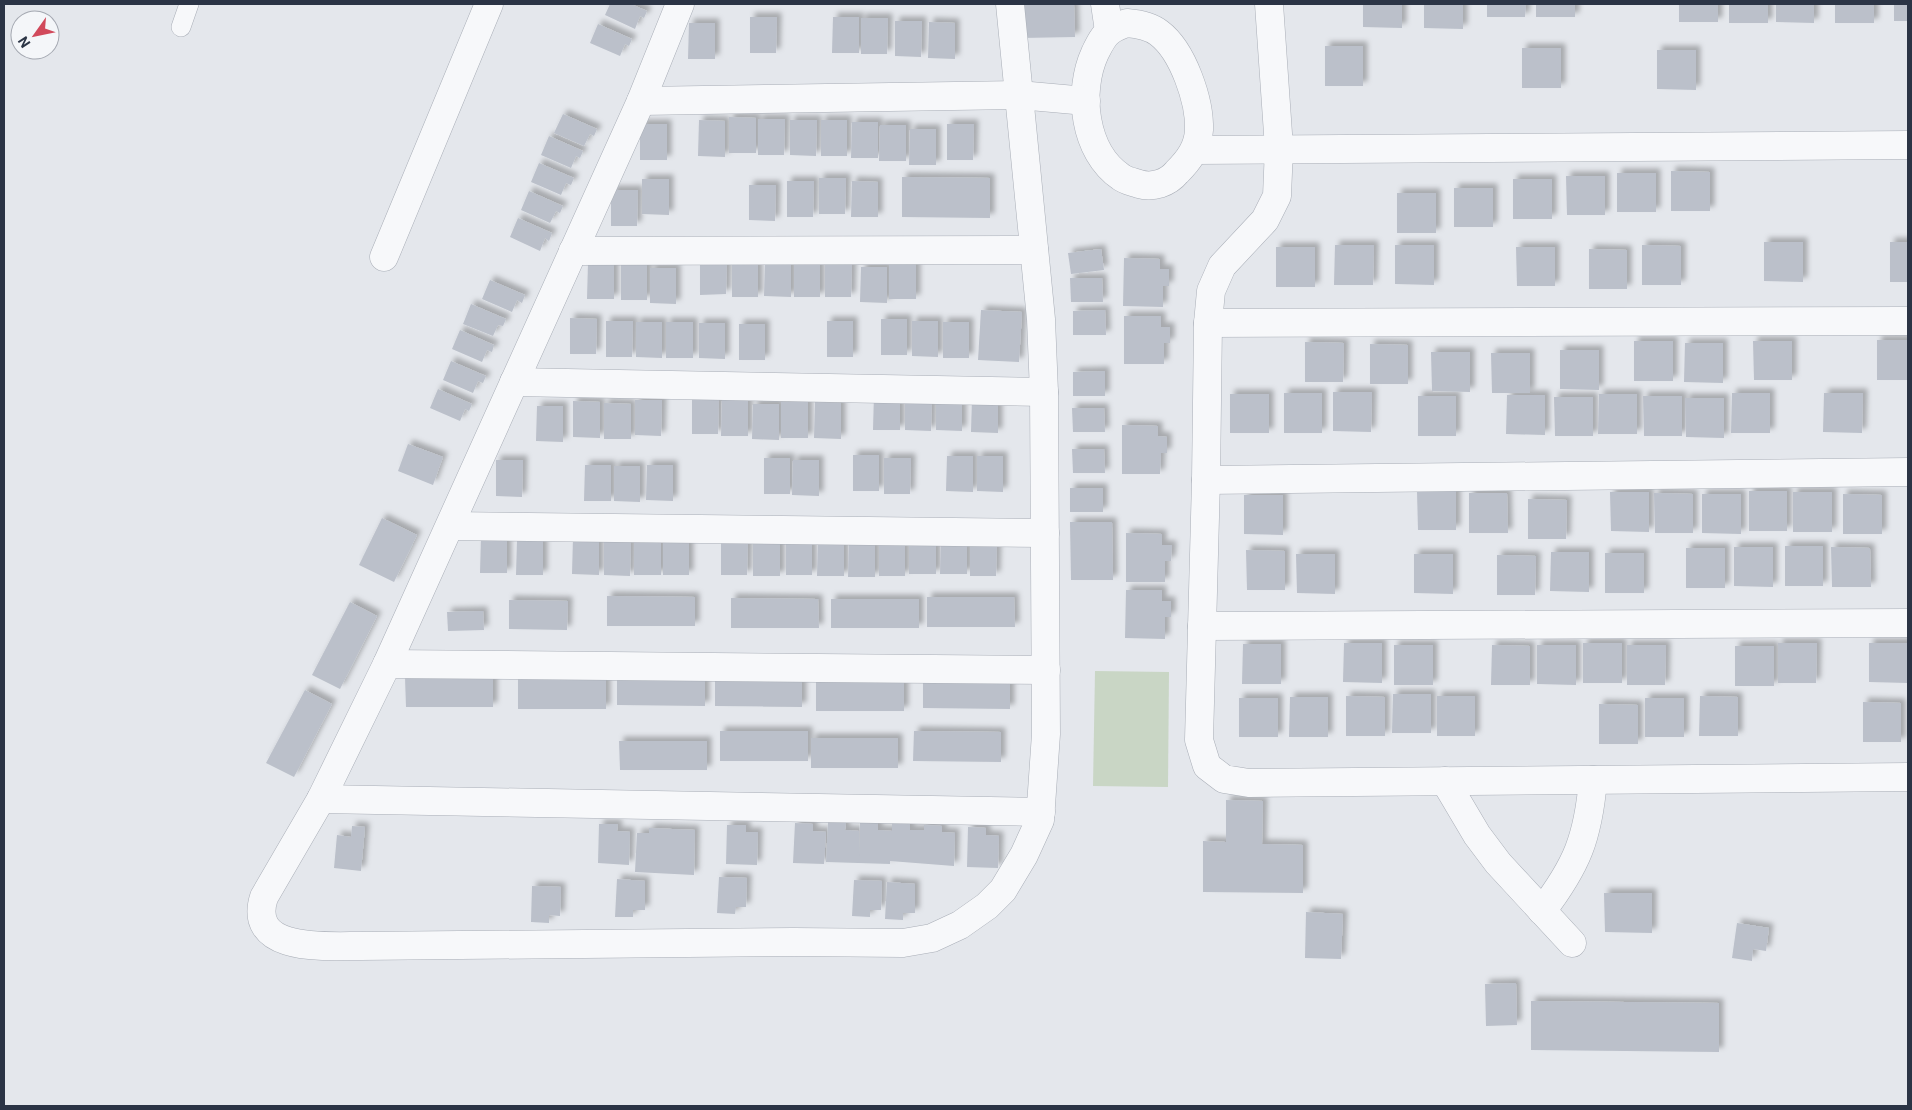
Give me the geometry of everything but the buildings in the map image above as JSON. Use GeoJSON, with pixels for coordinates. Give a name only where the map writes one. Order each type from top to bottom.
{"type":"FeatureCollection","features":[{"type":"Feature","properties":{"kind":"street"},"geometry":{"type":"LineString","coordinates":[[384,257],[489,4]]}},
{"type":"Feature","properties":{"kind":"street"},"geometry":{"type":"LineString","coordinates":[[680,4],[641,101],[387,664],[320,799],[264,897],[261,908],[263,920],[270,931],[281,940],[298,944],[370,946],[784,942],[903,943],[932,938],[960,926],[988,906],[1003,890],[1024,854],[1040,820],[1046,734],[1044,392],[1041,319],[1010,4]]}},
{"type":"Feature","properties":{"kind":"street"},"geometry":{"type":"LineString","coordinates":[[1105,4],[1109,32]]}},
{"type":"Feature","properties":{"kind":"street"},"geometry":{"type":"LineString","coordinates":[[1269,4],[1279,148],[1276,196],[1265,220],[1222,266],[1211,292],[1208,323],[1199,740],[1207,766],[1224,779],[1249,783],[1908,777]]}},
{"type":"Feature","properties":{"kind":"street"},"geometry":{"type":"LineString","coordinates":[[1151,17],[1188,77],[1196,100],[1199,130],[1195,150],[1175,175],[1160,184],[1144,185],[1122,178],[1106,164],[1087,122],[1086,101],[1087,80],[1100,43],[1109,32],[1127,23],[1141,24],[1151,17]]}},
{"type":"Feature","properties":{"kind":"street"},"geometry":{"type":"LineString","coordinates":[[641,101],[1019,95],[1086,101]]}},
{"type":"Feature","properties":{"kind":"street"},"geometry":{"type":"LineString","coordinates":[[1195,150],[1908,145]]}},
{"type":"Feature","properties":{"kind":"street"},"geometry":{"type":"LineString","coordinates":[[574,251],[1034,250]]}},
{"type":"Feature","properties":{"kind":"street"},"geometry":{"type":"LineString","coordinates":[[1208,323],[1908,321]]}},
{"type":"Feature","properties":{"kind":"street"},"geometry":{"type":"LineString","coordinates":[[514,382],[1044,392]]}},
{"type":"Feature","properties":{"kind":"street"},"geometry":{"type":"LineString","coordinates":[[1206,480],[1908,472]]}},
{"type":"Feature","properties":{"kind":"street"},"geometry":{"type":"LineString","coordinates":[[450,526],[1045,534]]}},
{"type":"Feature","properties":{"kind":"street"},"geometry":{"type":"LineString","coordinates":[[1202,626],[1908,623]]}},
{"type":"Feature","properties":{"kind":"street"},"geometry":{"type":"LineString","coordinates":[[387,664],[1046,670]]}},
{"type":"Feature","properties":{"kind":"street"},"geometry":{"type":"LineString","coordinates":[[1542,911],[1570,870],[1580,850],[1588,825],[1593,780]]}},
{"type":"Feature","properties":{"kind":"street"},"geometry":{"type":"LineString","coordinates":[[1445,781],[1477,835],[1498,864],[1572,943]]}},
{"type":"Feature","properties":{"kind":"street"},"geometry":{"type":"LineString","coordinates":[[320,799],[1041,812]]}},
{"type":"Feature","properties":{"kind":"lane"},"geometry":{"type":"LineString","coordinates":[[181,27],[189,4]]}},
{"type":"Feature","properties":{"kind":"green space"},"geometry":{"type":"Polygon","coordinates":[[[1095,671],[1169,672],[1168,787],[1093,786],[1095,671]]]}}]}
